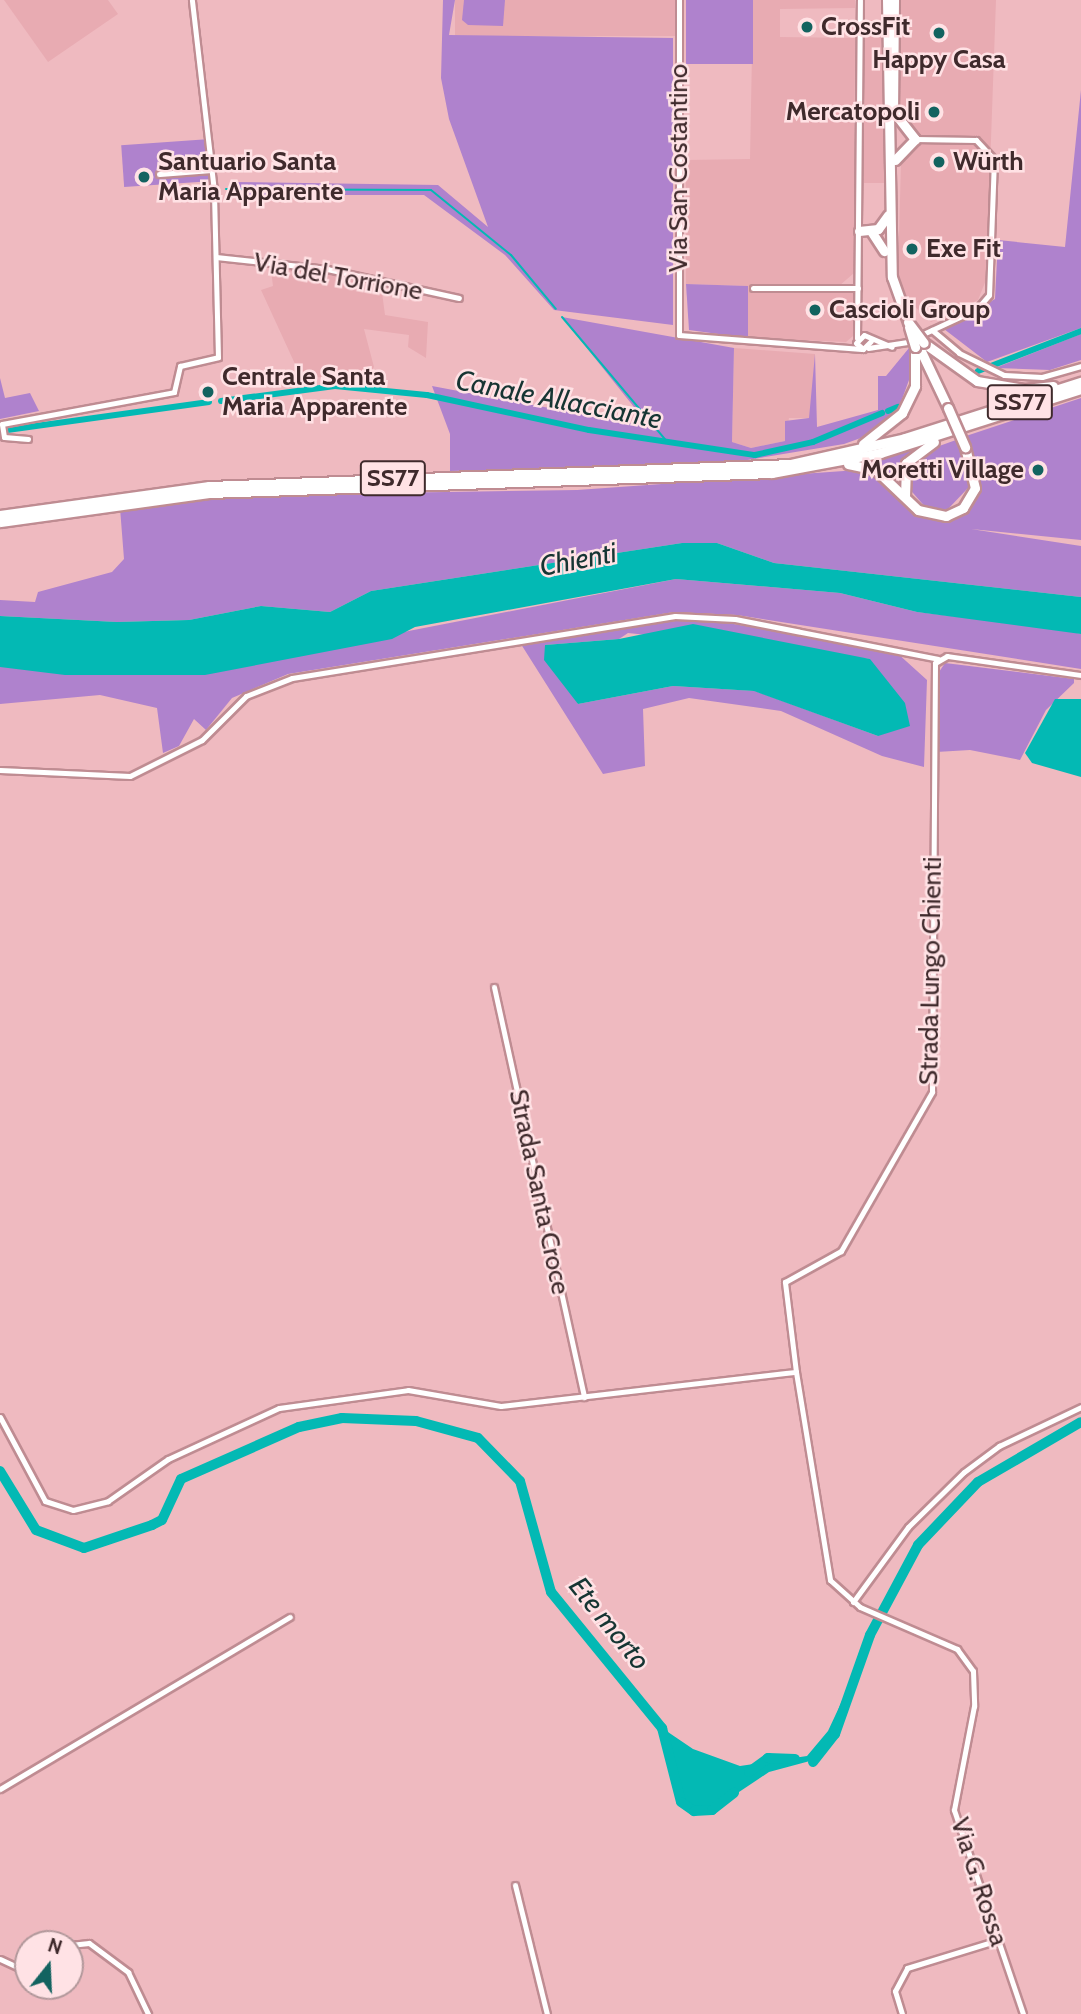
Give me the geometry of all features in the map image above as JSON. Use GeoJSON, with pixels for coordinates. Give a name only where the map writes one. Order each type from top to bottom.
{"type":"FeatureCollection","features":[{"type":"Feature","properties":{"kind":"main road"},"geometry":{"type":"LineString","coordinates":[[887,0],[891,273]]}},
{"type":"Feature","properties":{"kind":"main road"},"geometry":{"type":"LineString","coordinates":[[891,273],[895,160],[894,0]]}},
{"type":"Feature","properties":{"kind":"main road"},"geometry":{"type":"LineString","coordinates":[[893,110],[915,139],[895,160]]}},
{"type":"Feature","properties":{"kind":"main road"},"geometry":{"type":"LineString","coordinates":[[871,231],[889,213]]}},
{"type":"Feature","properties":{"kind":"main road"},"geometry":{"type":"LineString","coordinates":[[745,472],[855,464],[883,475],[908,500],[934,517],[963,508],[976,480],[965,447],[908,322],[882,238],[871,231],[859,231]]}},
{"type":"Feature","properties":{"kind":"main road"},"geometry":{"type":"LineString","coordinates":[[918,342],[948,365],[993,386],[1041,388],[1081,379]]}},
{"type":"Feature","properties":{"kind":"main road"},"geometry":{"type":"LineString","coordinates":[[745,472],[838,451],[883,434],[911,397],[918,342]]}},
{"type":"Feature","properties":{"kind":"main road","name":"SS77"},"geometry":{"type":"LineString","coordinates":[[745,472],[850,453],[1081,379]]}},
{"type":"Feature","properties":{"kind":"main road","name":"SS77"},"geometry":{"type":"LineString","coordinates":[[0,515],[251,490],[745,472],[880,453],[1081,389]]}},
{"type":"Feature","properties":{"kind":"main road"},"geometry":{"type":"LineString","coordinates":[[908,500],[902,474],[915,452],[1033,404]]}},
{"type":"Feature","properties":{"kind":"main road","name":"SS77"},"geometry":{"type":"LineString","coordinates":[[0,522],[33,512]]}},
{"type":"Feature","properties":{"kind":"street","name":"Via del Torrione"},"geometry":{"type":"LineString","coordinates":[[29,439],[2,435],[2,424],[174,392],[180,366],[217,359],[213,170],[192,0]]}},
{"type":"Feature","properties":{"kind":"street","name":"Via San Costantino"},"geometry":{"type":"LineString","coordinates":[[679,0],[679,335],[844,350]]}},
{"type":"Feature","properties":{"kind":"street"},"geometry":{"type":"LineString","coordinates":[[856,341],[860,0]]}},
{"type":"Feature","properties":{"kind":"street"},"geometry":{"type":"LineString","coordinates":[[844,350],[892,347],[918,342],[932,330],[976,309],[989,295],[994,159],[976,140],[915,139]]}},
{"type":"Feature","properties":{"kind":"street"},"geometry":{"type":"LineString","coordinates":[[159,174],[213,170]]}},
{"type":"Feature","properties":{"kind":"street","name":"Via del Torrione"},"geometry":{"type":"LineString","coordinates":[[216,257],[327,269],[459,298]]}},
{"type":"Feature","properties":{"kind":"street"},"geometry":{"type":"LineString","coordinates":[[753,288],[858,288]]}},
{"type":"Feature","properties":{"kind":"street"},"geometry":{"type":"LineString","coordinates":[[858,320],[869,338]]}},
{"type":"Feature","properties":{"kind":"street"},"geometry":{"type":"LineString","coordinates":[[932,330],[993,372],[1033,378],[1081,366]]}},
{"type":"Feature","properties":{"kind":"street"},"geometry":{"type":"LineString","coordinates":[[864,348],[869,338]]}},
{"type":"Feature","properties":{"kind":"street"},"geometry":{"type":"LineString","coordinates":[[844,350],[856,341],[869,338],[892,347]]}},
{"type":"Feature","properties":{"kind":"street"},"geometry":{"type":"LineString","coordinates":[[856,341],[864,348]]}},
{"type":"Feature","properties":{"kind":"street"},"geometry":{"type":"LineString","coordinates":[[0,770],[130,776],[202,740],[246,695],[292,678],[675,615],[735,619],[938,659],[1081,675]]}},
{"type":"Feature","properties":{"kind":"street","name":"Strada Lungo Chienti"},"geometry":{"type":"LineString","coordinates":[[796,1372],[785,1282],[841,1251],[932,1092],[930,767],[938,659]]}},
{"type":"Feature","properties":{"kind":"street","name":"Strada Santa Croce"},"geometry":{"type":"LineString","coordinates":[[494,987],[583,1397]]}},
{"type":"Feature","properties":{"kind":"street"},"geometry":{"type":"LineString","coordinates":[[0,1416],[45,1500],[73,1510],[108,1501],[167,1459],[279,1408],[408,1390],[501,1406],[796,1372],[821,1552],[830,1580],[853,1602],[902,1534],[964,1472],[999,1446],[1081,1407]]}},
{"type":"Feature","properties":{"kind":"street","name":"Via G. Rossa"},"geometry":{"type":"LineString","coordinates":[[853,1602],[957,1650],[973,1671],[974,1706],[954,1810],[1023,2014]]}},
{"type":"Feature","properties":{"kind":"street"},"geometry":{"type":"LineString","coordinates":[[0,1789],[290,1617]]}},
{"type":"Feature","properties":{"kind":"street"},"geometry":{"type":"LineString","coordinates":[[515,1885],[547,2014]]}},
{"type":"Feature","properties":{"kind":"street"},"geometry":{"type":"LineString","coordinates":[[902,2014],[895,1991],[907,1968],[998,1940]]}},
{"type":"Feature","properties":{"kind":"street"},"geometry":{"type":"LineString","coordinates":[[84,1944],[89,1943],[128,1972],[148,2014]]}},
{"type":"Feature","properties":{"kind":"shaded area"},"geometry":{"type":"Polygon","coordinates":[[[4,0],[108,0],[118,14],[48,62],[4,0]]]}},
{"type":"Feature","properties":{"kind":"shaded area"},"geometry":{"type":"Polygon","coordinates":[[[443,0],[455,0],[449,35],[673,38],[673,325],[554,310],[505,255],[424,195],[236,195],[233,182],[438,185],[488,227],[449,119],[441,78],[443,0]]]}},
{"type":"Feature","properties":{"kind":"shaded area"},"geometry":{"type":"Polygon","coordinates":[[[455,0],[679,0],[679,36],[455,36],[455,0]]]}},
{"type":"Feature","properties":{"kind":"shaded area"},"geometry":{"type":"Polygon","coordinates":[[[464,0],[505,0],[503,26],[468,25],[462,20],[464,0]]]}},
{"type":"Feature","properties":{"kind":"shaded area"},"geometry":{"type":"Polygon","coordinates":[[[686,0],[753,0],[753,64],[686,64],[686,0]]]}},
{"type":"Feature","properties":{"kind":"shaded area"},"geometry":{"type":"Polygon","coordinates":[[[753,0],[855,0],[855,8],[780,9],[780,37],[855,38],[854,273],[839,286],[762,286],[762,291],[854,292],[853,336],[846,342],[748,338],[748,286],[686,284],[686,160],[750,159],[753,0]]]}},
{"type":"Feature","properties":{"kind":"shaded area"},"geometry":{"type":"Polygon","coordinates":[[[901,0],[996,0],[986,280],[978,300],[931,322],[907,299],[898,276],[901,162],[908,146],[898,113],[901,0]]]}},
{"type":"Feature","properties":{"kind":"shaded area"},"geometry":{"type":"Polygon","coordinates":[[[864,20],[884,20],[884,183],[864,183],[864,20]]]}},
{"type":"Feature","properties":{"kind":"shaded area"},"geometry":{"type":"Polygon","coordinates":[[[1081,90],[1081,328],[987,362],[944,329],[995,299],[998,240],[1065,247],[1081,90]]]}},
{"type":"Feature","properties":{"kind":"shaded area"},"geometry":{"type":"Polygon","coordinates":[[[210,139],[213,181],[124,187],[121,145],[210,139]]]}},
{"type":"Feature","properties":{"kind":"shaded area"},"geometry":{"type":"Polygon","coordinates":[[[270,263],[381,285],[385,315],[428,322],[426,358],[408,347],[409,335],[364,329],[374,367],[366,378],[301,377],[261,290],[273,286],[270,263]]]}},
{"type":"Feature","properties":{"kind":"shaded area"},"geometry":{"type":"Polygon","coordinates":[[[686,284],[748,286],[748,338],[689,330],[686,284]]]}},
{"type":"Feature","properties":{"kind":"shaded area"},"geometry":{"type":"Polygon","coordinates":[[[562,317],[734,348],[732,442],[751,448],[785,441],[785,421],[809,418],[815,354],[817,427],[878,410],[878,376],[886,376],[909,348],[913,369],[897,413],[872,434],[844,444],[717,465],[450,471],[450,434],[432,386],[650,427],[562,317]]]}},
{"type":"Feature","properties":{"kind":"shaded area"},"geometry":{"type":"Polygon","coordinates":[[[1081,334],[1081,360],[1050,370],[995,368],[1081,334]]]}},
{"type":"Feature","properties":{"kind":"shaded area"},"geometry":{"type":"Polygon","coordinates":[[[734,348],[815,354],[813,407],[809,418],[789,418],[785,441],[751,448],[732,442],[734,348]]]}},
{"type":"Feature","properties":{"kind":"shaded area"},"geometry":{"type":"Polygon","coordinates":[[[0,378],[5,398],[30,393],[39,411],[0,419],[0,378]]]}},
{"type":"Feature","properties":{"kind":"shaded area"},"geometry":{"type":"Polygon","coordinates":[[[1081,398],[1081,540],[971,529],[1081,546],[1081,597],[774,563],[717,543],[682,543],[371,591],[330,612],[261,606],[189,620],[117,622],[0,616],[0,600],[35,602],[38,592],[112,572],[124,559],[120,508],[250,495],[577,490],[858,470],[876,475],[915,516],[946,522],[969,511],[981,490],[966,436],[1081,398]]]}},
{"type":"Feature","properties":{"kind":"shaded area"},"geometry":{"type":"Polygon","coordinates":[[[956,440],[968,466],[969,487],[948,509],[927,509],[906,485],[908,464],[914,455],[956,440]]]}},
{"type":"Feature","properties":{"kind":"shaded area"},"geometry":{"type":"Polygon","coordinates":[[[913,449],[896,478],[865,461],[913,449]]]}},
{"type":"Feature","properties":{"kind":"shaded area"},"geometry":{"type":"Polygon","coordinates":[[[676,579],[840,593],[917,612],[1056,628],[1081,634],[1081,669],[737,615],[674,612],[288,674],[232,698],[206,730],[194,719],[179,746],[163,753],[157,708],[100,695],[0,704],[0,667],[311,650],[676,579]]]}},
{"type":"Feature","properties":{"kind":"shaded area"},"geometry":{"type":"Polygon","coordinates":[[[699,618],[896,652],[927,680],[924,767],[882,756],[781,711],[689,698],[643,709],[645,766],[603,774],[519,641],[699,618]],[[628,633],[619,639],[545,645],[578,704],[673,686],[755,691],[878,736],[870,659],[628,633]]]}},
{"type":"Feature","properties":{"kind":"shaded area"},"geometry":{"type":"Polygon","coordinates":[[[945,663],[1074,679],[1074,683],[1046,710],[1020,760],[970,750],[936,752],[939,672],[945,663]]]}},
{"type":"Feature","properties":{"kind":"water"},"geometry":{"type":"Polygon","coordinates":[[[682,543],[717,543],[774,563],[1081,597],[1081,634],[917,612],[840,593],[676,579],[415,627],[392,639],[205,675],[65,675],[0,667],[0,616],[117,622],[189,620],[261,606],[330,612],[371,591],[682,543]]]}},
{"type":"Feature","properties":{"kind":"water"},"geometry":{"type":"Polygon","coordinates":[[[693,624],[870,659],[905,703],[910,726],[878,736],[754,691],[673,686],[578,704],[544,660],[545,645],[619,639],[693,624]]]}},
{"type":"Feature","properties":{"kind":"water"},"geometry":{"type":"Polygon","coordinates":[[[1055,699],[1081,699],[1081,777],[1032,763],[1025,753],[1055,699]]]}},
{"type":"Feature","properties":{"kind":"water","name":"Ete morto"},"geometry":{"type":"Polygon","coordinates":[[[863,1656],[852,1696],[821,1758],[769,1772],[712,1810],[694,1811],[681,1802],[662,1728],[693,1749],[740,1766],[807,1756],[828,1731],[863,1656]]]}},
{"type":"Feature","properties":{"kind":"waterway"},"geometry":{"type":"LineString","coordinates":[[226,189],[431,190],[511,255],[556,309]]}},
{"type":"Feature","properties":{"kind":"waterway"},"geometry":{"type":"LineString","coordinates":[[562,317],[668,443]]}},
{"type":"Feature","properties":{"kind":"waterway","name":"Canale Allacciante"},"geometry":{"type":"LineString","coordinates":[[978,371],[1081,331]]}},
{"type":"Feature","properties":{"kind":"waterway","name":"Canale Allacciante"},"geometry":{"type":"LineString","coordinates":[[221,401],[335,386],[427,395],[589,430],[755,455],[813,442],[882,413]]}},
{"type":"Feature","properties":{"kind":"waterway","name":"Canale Allacciante"},"geometry":{"type":"LineString","coordinates":[[0,431],[209,402]]}},
{"type":"Feature","properties":{"kind":"waterway","name":"Canale Allacciante"},"geometry":{"type":"LineString","coordinates":[[888,411],[898,407]]}},
{"type":"Feature","properties":{"kind":"waterway","name":"Ete morto"},"geometry":{"type":"LineString","coordinates":[[0,1471],[36,1530],[84,1548],[162,1520],[181,1479],[299,1427],[342,1418],[416,1421],[478,1438],[520,1481],[551,1592],[662,1728],[681,1802],[694,1811],[712,1810],[734,1793]]}},
{"type":"Feature","properties":{"kind":"waterway","name":"Ete morto"},"geometry":{"type":"LineString","coordinates":[[813,1762],[835,1734],[870,1635],[918,1545],[978,1482],[1081,1422]]}},
{"type":"Feature","properties":{"kind":"waterway","name":"Ete morto"},"geometry":{"type":"LineString","coordinates":[[749,1772],[768,1758],[795,1759]]}},
{"type":"Feature","properties":{"kind":"place","name":"CrossFit"},"geometry":{"type":"Point","coordinates":[807,27]}},
{"type":"Feature","properties":{"kind":"place","name":"Happy Casa"},"geometry":{"type":"Point","coordinates":[939,33]}},
{"type":"Feature","properties":{"kind":"place","name":"Mercatopoli"},"geometry":{"type":"Point","coordinates":[934,112]}},
{"type":"Feature","properties":{"kind":"place","name":"Würth"},"geometry":{"type":"Point","coordinates":[939,162]}},
{"type":"Feature","properties":{"kind":"place","name":"Santuario Santa Maria Apparente"},"geometry":{"type":"Point","coordinates":[144,177]}},
{"type":"Feature","properties":{"kind":"place","name":"Exe Fit"},"geometry":{"type":"Point","coordinates":[912,249]}},
{"type":"Feature","properties":{"kind":"place","name":"Cascioli Group"},"geometry":{"type":"Point","coordinates":[815,310]}},
{"type":"Feature","properties":{"kind":"place","name":"Centrale Santa Maria Apparente"},"geometry":{"type":"Point","coordinates":[208,392]}},
{"type":"Feature","properties":{"kind":"place","name":"Moretti Village"},"geometry":{"type":"Point","coordinates":[1038,470]}},
{"type":"Feature","properties":{"kind":"water label","name":"Chienti"},"geometry":{"type":"Point","coordinates":[578,559]}}]}
